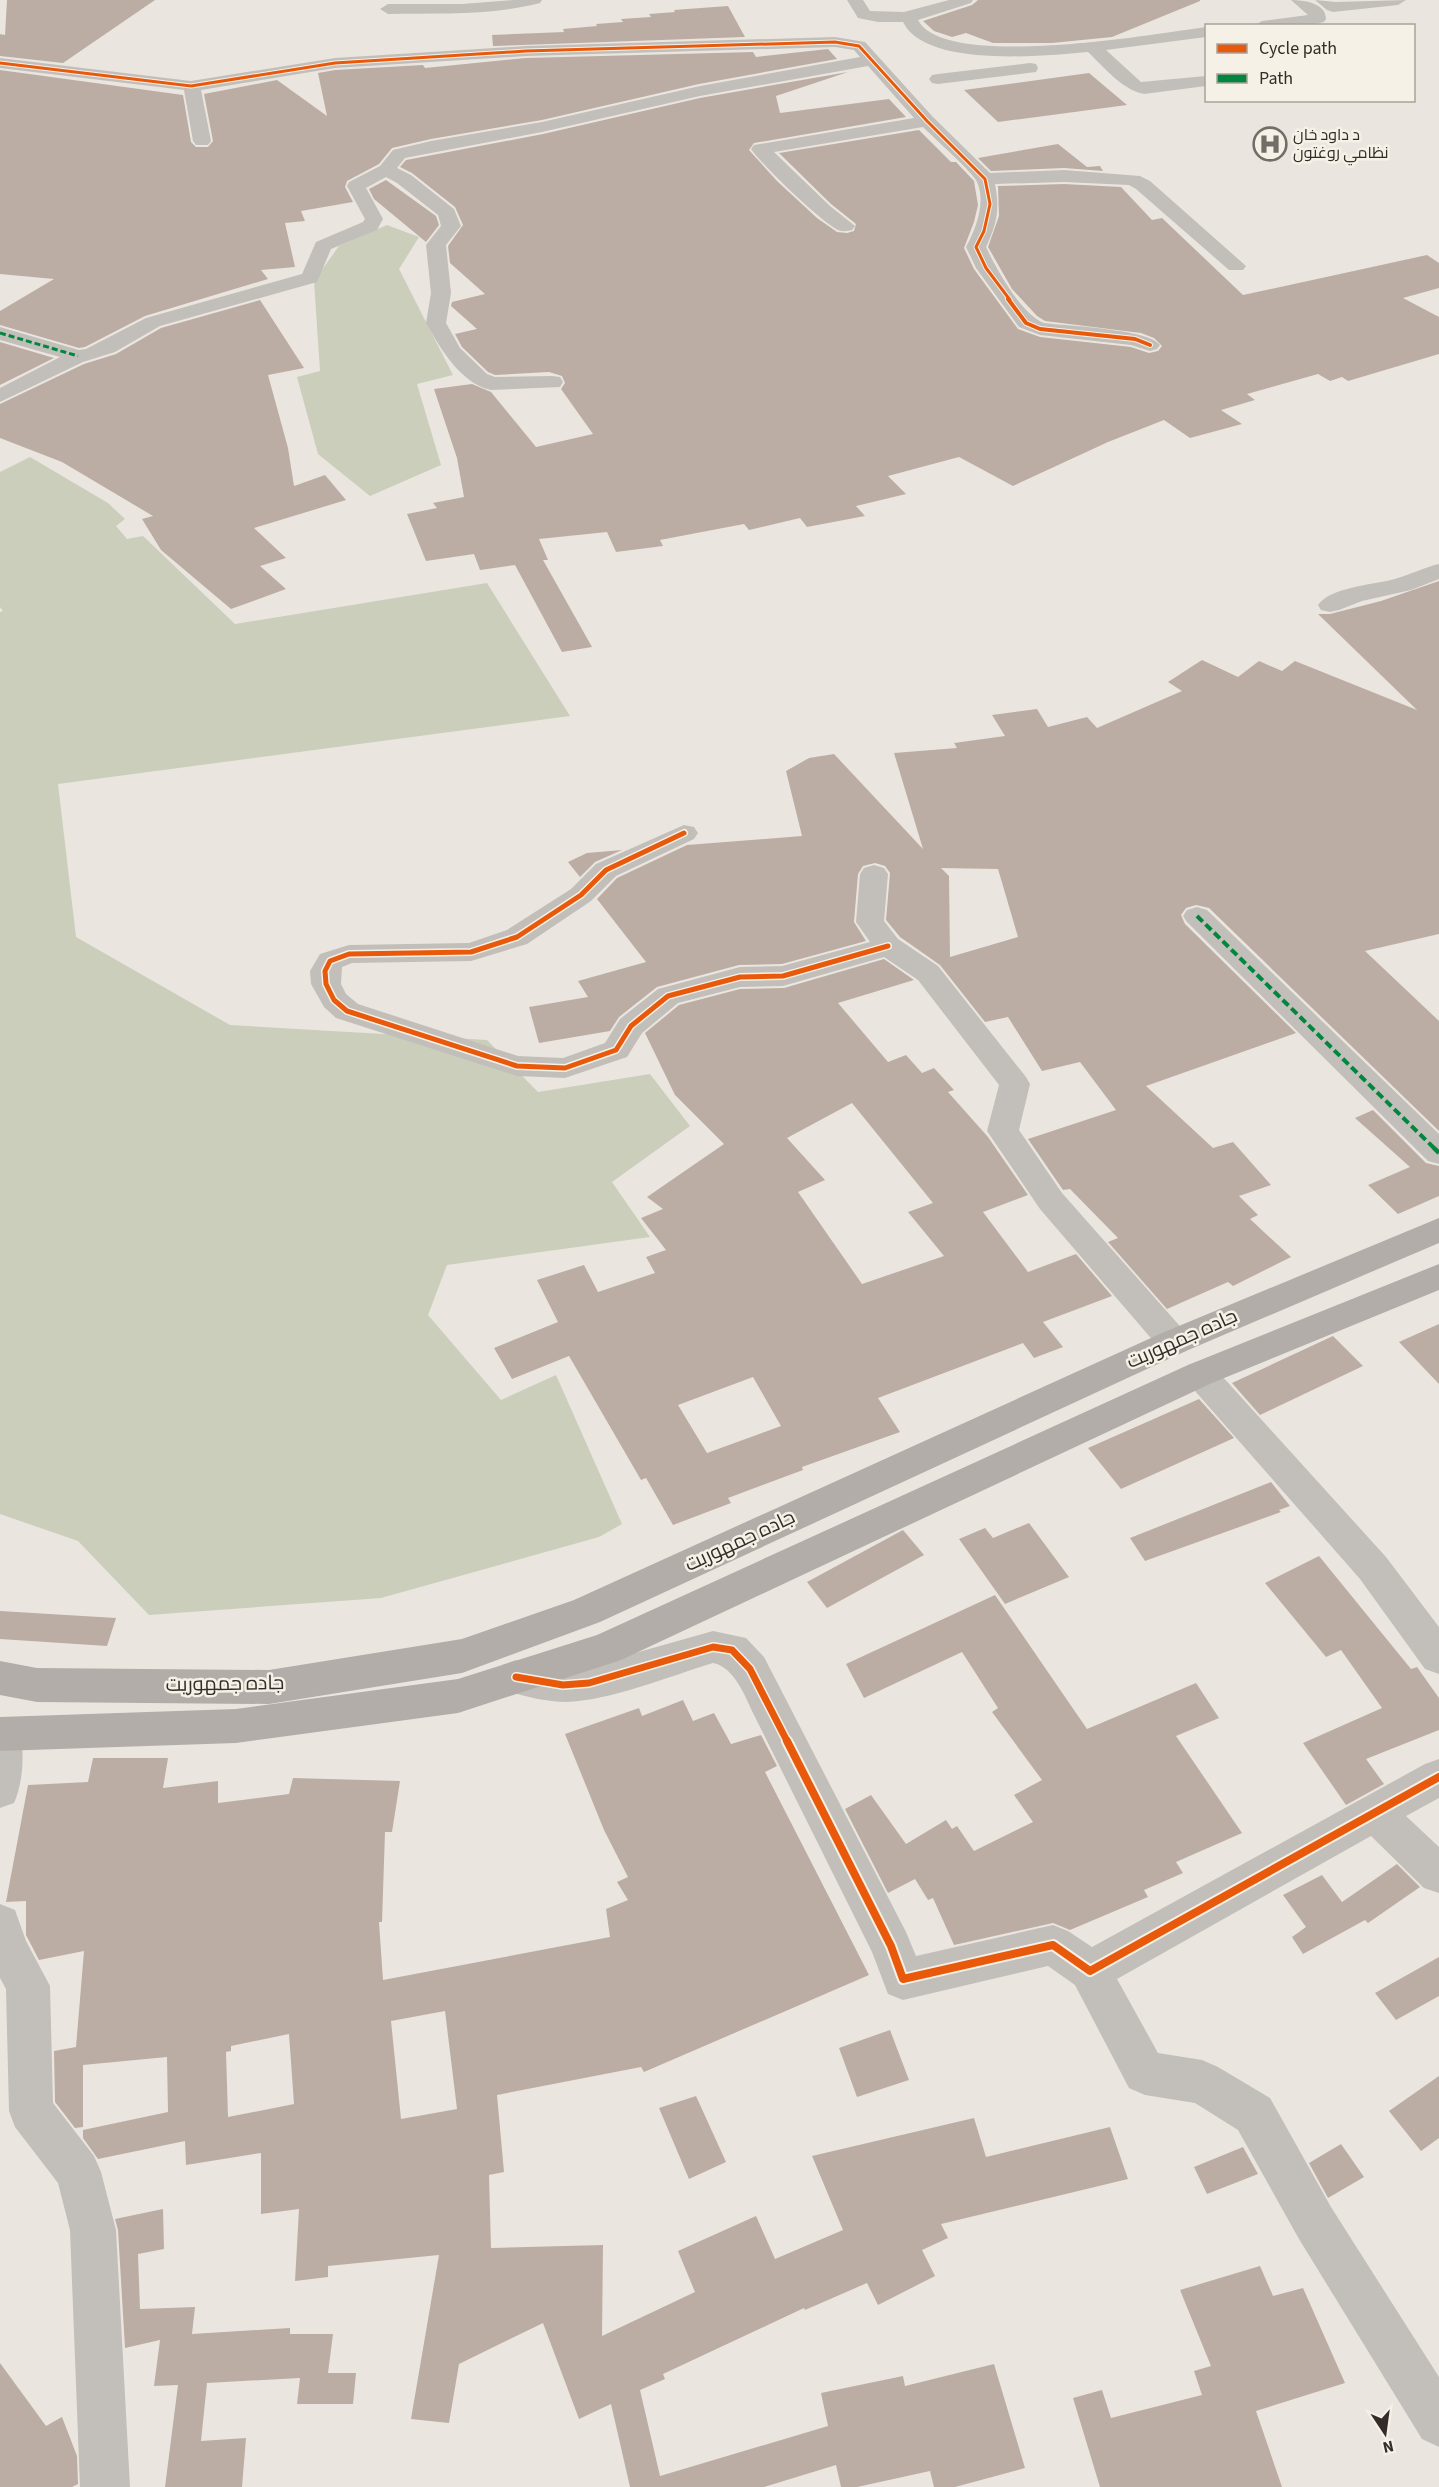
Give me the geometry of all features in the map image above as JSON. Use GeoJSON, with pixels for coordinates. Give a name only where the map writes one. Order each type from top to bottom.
{"type":"FeatureCollection","features":[{"type":"Feature","properties":{"kind":"main road","name":"جاده جمهوریت"},"geometry":{"type":"LineString","coordinates":[[0,1678],[37,1684],[269,1686],[462,1656],[587,1611],[1174,1342],[1439,1230]]}},
{"type":"Feature","properties":{"kind":"main road","name":"جاده جمهوریت"},"geometry":{"type":"LineString","coordinates":[[1,1734],[236,1726],[458,1696],[607,1648],[1200,1374],[1439,1276]]}},
{"type":"Feature","properties":{"kind":"street"},"geometry":{"type":"LineString","coordinates":[[388,9],[516,5],[534,0]]}},
{"type":"Feature","properties":{"kind":"street"},"geometry":{"type":"LineString","coordinates":[[855,0],[864,15],[885,20],[909,19],[961,0]]}},
{"type":"Feature","properties":{"kind":"street"},"geometry":{"type":"LineString","coordinates":[[1278,24],[1318,19],[1319,16],[1299,0]]}},
{"type":"Feature","properties":{"kind":"street"},"geometry":{"type":"LineString","coordinates":[[1323,0],[1333,7],[1398,0]]}},
{"type":"Feature","properties":{"kind":"street"},"geometry":{"type":"LineString","coordinates":[[909,19],[917,33],[945,46],[992,51],[1100,55],[1130,59]]}},
{"type":"Feature","properties":{"kind":"street"},"geometry":{"type":"LineString","coordinates":[[938,79],[1100,55],[1205,32]]}},
{"type":"Feature","properties":{"kind":"street"},"geometry":{"type":"LineString","coordinates":[[0,63],[191,86],[335,63],[526,51],[836,42],[859,46],[927,121],[985,179],[990,204],[984,231],[976,247],[986,268],[1026,323],[1041,329],[1135,339],[1150,345]]}},
{"type":"Feature","properties":{"kind":"street"},"geometry":{"type":"LineString","coordinates":[[1100,55],[1135,86],[1144,89],[1205,81]]}},
{"type":"Feature","properties":{"kind":"street"},"geometry":{"type":"LineString","coordinates":[[0,333],[78,356],[91,356],[150,323],[209,304],[309,278],[323,246],[370,226],[374,219],[356,186],[386,170],[399,153],[542,127],[700,91],[872,60]]}},
{"type":"Feature","properties":{"kind":"street"},"geometry":{"type":"LineString","coordinates":[[191,86],[196,97],[196,124],[202,141]]}},
{"type":"Feature","properties":{"kind":"street"},"geometry":{"type":"LineString","coordinates":[[845,226],[823,210],[760,149],[927,121]]}},
{"type":"Feature","properties":{"kind":"street"},"geometry":{"type":"LineString","coordinates":[[386,170],[404,179],[447,213],[451,226],[436,246],[441,293],[436,323],[452,351],[480,378],[491,384],[552,382]]}},
{"type":"Feature","properties":{"kind":"street"},"geometry":{"type":"LineString","coordinates":[[985,179],[1064,176],[1133,180],[1143,185],[1236,266]]}},
{"type":"Feature","properties":{"kind":"street"},"geometry":{"type":"LineString","coordinates":[[0,396],[78,356]]}},
{"type":"Feature","properties":{"kind":"street"},"geometry":{"type":"LineString","coordinates":[[1330,604],[1355,595],[1403,585],[1439,571]]}},
{"type":"Feature","properties":{"kind":"street"},"geometry":{"type":"LineString","coordinates":[[684,833],[606,870],[582,896],[517,937],[471,952],[349,954],[330,961],[325,971],[326,984],[334,1000],[347,1011],[379,1023],[518,1066],[565,1068],[616,1050],[631,1026],[668,996],[740,977],[783,976],[888,946]]}},
{"type":"Feature","properties":{"kind":"street"},"geometry":{"type":"LineString","coordinates":[[874,874],[870,922],[888,946],[928,973],[1015,1084],[1003,1131],[1051,1201],[1174,1342]]}},
{"type":"Feature","properties":{"kind":"street"},"geometry":{"type":"LineString","coordinates":[[1197,916],[1439,1153]]}},
{"type":"Feature","properties":{"kind":"street"},"geometry":{"type":"LineString","coordinates":[[1200,1374],[1373,1568],[1439,1658]]}},
{"type":"Feature","properties":{"kind":"street"},"geometry":{"type":"LineString","coordinates":[[516,1677],[563,1685],[589,1683],[713,1647],[732,1650],[750,1668],[891,1946],[903,1979],[1053,1945],[1090,1971],[1145,2073],[1202,2082],[1254,2114],[1315,2223],[1439,2422]]}},
{"type":"Feature","properties":{"kind":"street"},"geometry":{"type":"LineString","coordinates":[[0,1790],[1,1734]]}},
{"type":"Feature","properties":{"kind":"street"},"geometry":{"type":"LineString","coordinates":[[1090,1971],[1439,1777]]}},
{"type":"Feature","properties":{"kind":"street"},"geometry":{"type":"LineString","coordinates":[[1376,1814],[1439,1874]]}},
{"type":"Feature","properties":{"kind":"street"},"geometry":{"type":"LineString","coordinates":[[0,1924],[6,1947],[28,1986],[31,2111],[78,2172],[93,2230],[105,2487]]}},
{"type":"Feature","properties":{"kind":"green space"},"geometry":{"type":"Polygon","coordinates":[[[387,225],[419,237],[399,269],[453,375],[417,384],[441,465],[370,496],[318,454],[297,377],[320,371],[314,281],[339,246],[387,225]]]}},
{"type":"Feature","properties":{"kind":"green space"},"geometry":{"type":"Polygon","coordinates":[[[30,457],[108,503],[125,519],[116,526],[127,539],[143,536],[235,624],[487,583],[570,716],[58,784],[76,937],[230,1025],[487,1040],[538,1092],[650,1074],[690,1126],[612,1182],[650,1237],[447,1265],[428,1315],[501,1400],[556,1375],[622,1524],[599,1537],[381,1598],[149,1615],[78,1541],[0,1514],[0,612],[3,611],[0,607],[0,472],[30,457]]]}},
{"type":"Feature","properties":{"kind":"building"},"geometry":{"type":"Polygon","coordinates":[[[7,0],[155,0],[63,63],[0,56],[0,34],[5,35],[7,0]]]}},
{"type":"Feature","properties":{"kind":"building"},"geometry":{"type":"Polygon","coordinates":[[[978,0],[1200,1],[1112,37],[1052,43],[993,43],[966,33],[952,37],[934,31],[923,21],[972,5],[978,0]]]}},
{"type":"Feature","properties":{"kind":"building"},"geometry":{"type":"Polygon","coordinates":[[[728,6],[745,37],[493,46],[492,35],[564,32],[563,29],[623,22],[621,19],[651,17],[649,14],[675,12],[674,10],[728,6]]]}},
{"type":"Feature","properties":{"kind":"building"},"geometry":{"type":"Polygon","coordinates":[[[828,49],[837,59],[699,84],[542,120],[392,148],[379,164],[347,181],[345,187],[353,202],[301,211],[305,221],[285,223],[295,267],[261,270],[268,279],[145,316],[85,347],[79,348],[0,325],[0,311],[54,279],[0,274],[0,70],[183,95],[191,142],[196,147],[208,147],[213,141],[204,94],[277,80],[327,116],[318,73],[335,70],[423,65],[425,68],[526,58],[753,52],[756,57],[828,49]]]}},
{"type":"Feature","properties":{"kind":"building"},"geometry":{"type":"Polygon","coordinates":[[[848,72],[776,96],[780,113],[889,99],[906,117],[754,143],[749,150],[777,181],[817,218],[837,232],[847,233],[854,231],[856,224],[831,204],[779,153],[919,130],[974,181],[978,205],[964,248],[974,269],[1018,329],[1040,337],[1131,347],[1149,353],[1158,351],[1162,346],[1154,338],[1141,333],[1045,321],[1037,316],[1012,289],[988,247],[999,216],[998,186],[1064,184],[1121,187],[1152,220],[1162,218],[1243,295],[1427,255],[1439,263],[1439,288],[1403,298],[1439,317],[1439,354],[1348,381],[1342,377],[1330,381],[1318,374],[1247,394],[1255,400],[1221,410],[1242,424],[1190,438],[1164,420],[1108,442],[1013,486],[959,457],[888,476],[906,494],[856,506],[865,516],[807,527],[800,518],[749,530],[744,524],[660,540],[663,546],[616,552],[607,532],[539,539],[548,560],[543,560],[592,647],[562,652],[515,565],[480,570],[474,554],[426,561],[407,514],[437,508],[433,503],[464,497],[457,458],[434,389],[472,384],[491,392],[536,447],[593,434],[561,389],[565,383],[562,376],[549,372],[495,375],[488,372],[462,347],[455,334],[477,329],[451,306],[452,302],[485,294],[450,263],[448,246],[463,225],[455,207],[412,173],[400,167],[406,160],[543,134],[700,98],[848,72]]]}},
{"type":"Feature","properties":{"kind":"building"},"geometry":{"type":"Polygon","coordinates":[[[1089,73],[1127,105],[998,122],[964,90],[1089,73]]]}},
{"type":"Feature","properties":{"kind":"building"},"geometry":{"type":"Polygon","coordinates":[[[1058,144],[1087,167],[1100,166],[1103,171],[1064,168],[991,171],[978,158],[1058,144]]]}},
{"type":"Feature","properties":{"kind":"building"},"geometry":{"type":"Polygon","coordinates":[[[386,180],[436,216],[439,225],[426,242],[374,199],[369,189],[386,180]]]}},
{"type":"Feature","properties":{"kind":"building"},"geometry":{"type":"Polygon","coordinates":[[[260,300],[304,368],[268,375],[288,448],[294,486],[325,475],[346,500],[254,528],[286,558],[260,566],[286,589],[231,609],[161,550],[142,519],[153,516],[62,462],[0,438],[0,404],[84,364],[116,354],[161,328],[260,300]]]}},
{"type":"Feature","properties":{"kind":"building"},"geometry":{"type":"Polygon","coordinates":[[[0,342],[54,358],[0,385],[0,342]]]}},
{"type":"Feature","properties":{"kind":"building"},"geometry":{"type":"Polygon","coordinates":[[[1439,581],[1439,934],[1365,951],[1439,1021],[1439,1131],[1209,908],[1196,905],[1186,908],[1181,915],[1185,924],[1296,1033],[1146,1086],[1213,1148],[1233,1142],[1271,1185],[1239,1196],[1258,1215],[1250,1219],[1291,1257],[1233,1286],[1228,1282],[1167,1309],[1108,1242],[1118,1238],[1070,1189],[1063,1190],[1028,1139],[1116,1110],[1080,1062],[1042,1071],[1008,1017],[985,1022],[940,965],[900,937],[886,920],[890,873],[885,866],[875,863],[863,866],[858,874],[854,922],[866,941],[782,964],[739,965],[657,987],[619,1017],[610,1031],[539,1043],[529,1007],[588,997],[578,981],[646,962],[597,899],[617,878],[687,845],[802,836],[786,771],[809,758],[834,754],[923,849],[894,753],[957,748],[954,743],[1005,736],[992,715],[1037,709],[1048,727],[1087,717],[1097,728],[1182,691],[1168,682],[1202,660],[1238,677],[1259,661],[1282,671],[1295,661],[1417,710],[1318,614],[1330,614],[1381,601],[1439,581]],[[941,868],[949,876],[950,957],[1018,937],[998,869],[941,868]]]}},
{"type":"Feature","properties":{"kind":"building"},"geometry":{"type":"Polygon","coordinates":[[[622,850],[595,862],[580,877],[568,862],[587,853],[622,850]]]}},
{"type":"Feature","properties":{"kind":"building"},"geometry":{"type":"Polygon","coordinates":[[[884,959],[914,980],[838,1003],[888,1062],[906,1055],[922,1073],[934,1068],[954,1090],[948,1092],[988,1137],[1028,1195],[983,1212],[1028,1272],[1076,1254],[1112,1296],[1043,1322],[1063,1347],[1034,1358],[1023,1343],[878,1398],[900,1432],[802,1467],[803,1470],[728,1498],[731,1503],[673,1525],[646,1478],[641,1480],[569,1356],[512,1379],[494,1348],[558,1322],[537,1280],[584,1265],[598,1292],[655,1273],[646,1257],[666,1250],[641,1218],[663,1209],[647,1197],[724,1144],[675,1095],[645,1033],[679,1005],[740,989],[784,988],[884,959]],[[852,1103],[787,1138],[825,1180],[798,1192],[862,1284],[944,1256],[908,1212],[933,1203],[852,1103]],[[753,1377],[678,1405],[707,1453],[781,1426],[753,1377]]]}},
{"type":"Feature","properties":{"kind":"building"},"geometry":{"type":"Polygon","coordinates":[[[1373,1110],[1426,1163],[1439,1166],[1439,1196],[1398,1214],[1368,1185],[1410,1167],[1355,1118],[1373,1110]]]}},
{"type":"Feature","properties":{"kind":"building"},"geometry":{"type":"Polygon","coordinates":[[[1439,1324],[1439,1384],[1399,1342],[1439,1324]]]}},
{"type":"Feature","properties":{"kind":"building"},"geometry":{"type":"Polygon","coordinates":[[[1333,1336],[1363,1366],[1260,1415],[1232,1383],[1333,1336]]]}},
{"type":"Feature","properties":{"kind":"building"},"geometry":{"type":"Polygon","coordinates":[[[1199,1399],[1234,1438],[1121,1489],[1088,1448],[1199,1399]]]}},
{"type":"Feature","properties":{"kind":"building"},"geometry":{"type":"Polygon","coordinates":[[[1271,1482],[1290,1506],[1279,1510],[1281,1512],[1145,1561],[1130,1538],[1271,1482]]]}},
{"type":"Feature","properties":{"kind":"building"},"geometry":{"type":"Polygon","coordinates":[[[1029,1523],[1069,1577],[1005,1604],[959,1539],[985,1528],[993,1538],[1029,1523]]]}},
{"type":"Feature","properties":{"kind":"building"},"geometry":{"type":"Polygon","coordinates":[[[903,1530],[924,1555],[827,1608],[807,1582],[903,1530]]]}},
{"type":"Feature","properties":{"kind":"building"},"geometry":{"type":"Polygon","coordinates":[[[1319,1556],[1411,1669],[1417,1667],[1439,1698],[1439,1730],[1366,1759],[1384,1784],[1346,1805],[1303,1743],[1382,1708],[1341,1650],[1326,1657],[1265,1583],[1319,1556]]]}},
{"type":"Feature","properties":{"kind":"building"},"geometry":{"type":"Polygon","coordinates":[[[995,1595],[1087,1729],[1196,1683],[1219,1718],[1176,1736],[1242,1833],[1176,1862],[1183,1873],[1144,1890],[1148,1897],[1070,1930],[1053,1923],[954,1945],[933,1898],[928,1900],[915,1879],[888,1893],[845,1809],[871,1795],[906,1844],[946,1820],[952,1829],[957,1826],[974,1851],[1033,1822],[1014,1795],[1042,1780],[992,1712],[998,1708],[962,1652],[864,1698],[846,1664],[995,1595]]]}},
{"type":"Feature","properties":{"kind":"building"},"geometry":{"type":"Polygon","coordinates":[[[0,1611],[116,1618],[107,1646],[0,1639],[0,1611]]]}},
{"type":"Feature","properties":{"kind":"building"},"geometry":{"type":"Polygon","coordinates":[[[683,1700],[693,1721],[714,1713],[731,1744],[761,1735],[777,1766],[765,1772],[869,1975],[644,2072],[641,2067],[497,2095],[504,2172],[489,2175],[491,2248],[603,2245],[602,2336],[695,2292],[678,2251],[756,2216],[775,2259],[843,2230],[812,2156],[974,2118],[986,2157],[1110,2127],[1128,2179],[941,2224],[948,2238],[922,2250],[935,2276],[878,2305],[867,2283],[805,2310],[804,2308],[663,2374],[665,2379],[640,2390],[660,2476],[828,2426],[821,2393],[903,2376],[905,2386],[994,2364],[1025,2468],[955,2487],[934,2487],[930,2471],[857,2487],[841,2487],[836,2465],[764,2487],[630,2487],[611,2404],[579,2419],[543,2323],[459,2364],[449,2423],[411,2419],[439,2255],[328,2266],[328,2277],[295,2281],[299,2209],[261,2214],[261,2153],[186,2165],[185,2141],[98,2159],[83,2138],[83,2130],[168,2112],[167,2057],[83,2065],[83,2127],[75,2128],[55,2102],[54,2051],[76,2047],[84,1951],[39,1960],[26,1935],[26,1901],[6,1902],[28,1785],[88,1782],[93,1758],[168,1758],[163,1788],[218,1781],[218,1803],[289,1794],[293,1778],[400,1781],[392,1832],[385,1832],[382,1922],[379,1922],[383,1980],[610,1937],[606,1909],[628,1900],[617,1882],[628,1877],[604,1830],[565,1734],[639,1708],[642,1716],[683,1700]],[[445,2011],[391,2021],[401,2119],[457,2109],[445,2011]],[[289,2034],[231,2046],[231,2051],[226,2052],[228,2117],[294,2104],[289,2034]]]}},
{"type":"Feature","properties":{"kind":"building"},"geometry":{"type":"Polygon","coordinates":[[[1397,1864],[1420,1887],[1368,1923],[1365,1920],[1303,1954],[1292,1937],[1306,1927],[1283,1895],[1322,1875],[1342,1902],[1397,1864]]]}},
{"type":"Feature","properties":{"kind":"building"},"geometry":{"type":"Polygon","coordinates":[[[1439,1957],[1439,1996],[1396,2020],[1375,1993],[1439,1957]]]}},
{"type":"Feature","properties":{"kind":"building"},"geometry":{"type":"Polygon","coordinates":[[[890,2030],[909,2080],[857,2097],[839,2048],[890,2030]]]}},
{"type":"Feature","properties":{"kind":"building"},"geometry":{"type":"Polygon","coordinates":[[[1439,2076],[1439,2138],[1421,2151],[1389,2111],[1439,2076]]]}},
{"type":"Feature","properties":{"kind":"building"},"geometry":{"type":"Polygon","coordinates":[[[696,2096],[726,2162],[689,2179],[659,2108],[696,2096]]]}},
{"type":"Feature","properties":{"kind":"building"},"geometry":{"type":"Polygon","coordinates":[[[1341,2144],[1364,2177],[1328,2198],[1309,2163],[1341,2144]]]}},
{"type":"Feature","properties":{"kind":"building"},"geometry":{"type":"Polygon","coordinates":[[[1243,2147],[1258,2174],[1207,2194],[1194,2167],[1243,2147]]]}},
{"type":"Feature","properties":{"kind":"building"},"geometry":{"type":"Polygon","coordinates":[[[163,2209],[164,2249],[138,2254],[140,2309],[195,2307],[192,2334],[290,2328],[290,2334],[333,2334],[328,2373],[356,2373],[353,2404],[297,2404],[300,2378],[207,2383],[201,2441],[246,2438],[242,2487],[165,2487],[178,2385],[154,2386],[160,2340],[125,2348],[118,2230],[115,2219],[163,2209]]]}},
{"type":"Feature","properties":{"kind":"building"},"geometry":{"type":"Polygon","coordinates":[[[1260,2266],[1273,2296],[1303,2288],[1345,2383],[1256,2411],[1282,2487],[1100,2487],[1073,2398],[1102,2390],[1111,2418],[1202,2395],[1194,2371],[1211,2366],[1180,2290],[1260,2266]]]}},
{"type":"Feature","properties":{"kind":"building"},"geometry":{"type":"Polygon","coordinates":[[[0,2363],[46,2426],[62,2417],[77,2456],[78,2484],[72,2487],[0,2487],[0,2363]]]}},
{"type":"Feature","properties":{"kind":"marked path"},"geometry":{"type":"LineString","coordinates":[[0,333],[78,356]]}},
{"type":"Feature","properties":{"kind":"marked path"},"geometry":{"type":"LineString","coordinates":[[1197,916],[1439,1153]]}},
{"type":"Feature","properties":{"kind":"cycle path"},"geometry":{"type":"LineString","coordinates":[[0,63],[191,86],[335,63],[526,51],[835,42],[859,46],[927,121],[985,179],[990,204],[984,231],[976,247],[986,268],[1026,323],[1040,329],[1135,339],[1150,345]]}},
{"type":"Feature","properties":{"kind":"cycle path"},"geometry":{"type":"LineString","coordinates":[[684,833],[606,870],[581,895],[517,937],[471,952],[349,954],[330,961],[325,971],[326,984],[334,1000],[347,1011],[379,1023],[517,1066],[565,1068],[616,1050],[631,1026],[668,996],[740,977],[783,976],[888,946]]}},
{"type":"Feature","properties":{"kind":"cycle path"},"geometry":{"type":"LineString","coordinates":[[516,1677],[563,1685],[589,1683],[713,1647],[732,1650],[750,1669],[769,1705],[891,1946],[903,1979],[1053,1945],[1090,1971],[1439,1777]]}},
{"type":"Feature","properties":{"kind":"place","name":"د داود خان نظامي روغتون"},"geometry":{"type":"Point","coordinates":[1270,144]}}]}
